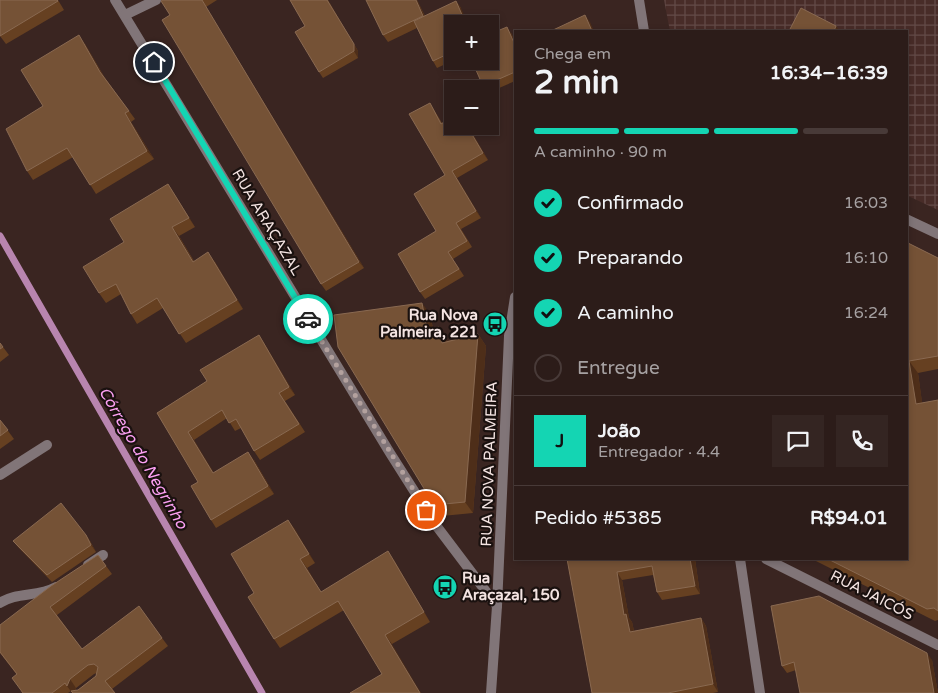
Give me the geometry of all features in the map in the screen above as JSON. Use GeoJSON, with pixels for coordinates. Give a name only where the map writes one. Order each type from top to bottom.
{"type":"FeatureCollection","features":[{"type":"Feature","properties":{"kind":"street","name":"RUA ARAÇAZAL"},"geometry":{"type":"LineString","coordinates":[[115,0],[405,477],[435,524],[497,606]]}},
{"type":"Feature","properties":{"kind":"street"},"geometry":{"type":"LineString","coordinates":[[125,15],[156,0]]}},
{"type":"Feature","properties":{"kind":"street"},"geometry":{"type":"LineString","coordinates":[[639,0],[644,30]]}},
{"type":"Feature","properties":{"kind":"street"},"geometry":{"type":"LineString","coordinates":[[908,220],[938,234]]}},
{"type":"Feature","properties":{"kind":"street","name":"RUA NOVA PALMEIRA"},"geometry":{"type":"LineString","coordinates":[[491,693],[497,606],[509,336],[514,304]]}},
{"type":"Feature","properties":{"kind":"street"},"geometry":{"type":"LineString","coordinates":[[0,476],[47,445]]}},
{"type":"Feature","properties":{"kind":"street"},"geometry":{"type":"LineString","coordinates":[[78,572],[103,555]]}},
{"type":"Feature","properties":{"kind":"street"},"geometry":{"type":"LineString","coordinates":[[740,560],[760,693]]}},
{"type":"Feature","properties":{"kind":"street","name":"RUA JAICÓS"},"geometry":{"type":"LineString","coordinates":[[768,560],[938,645]]}},
{"type":"Feature","properties":{"kind":"street"},"geometry":{"type":"LineString","coordinates":[[0,603],[19,595],[39,594],[62,583]]}},
{"type":"Feature","properties":{"kind":"shaded area"},"geometry":{"type":"Polygon","coordinates":[[[664,0],[938,0],[938,210],[908,196],[908,30],[670,30],[664,0]]]}},
{"type":"Feature","properties":{"kind":"building"},"geometry":{"type":"Polygon","coordinates":[[[0,0],[57,0],[58,1],[0,36],[0,0]]]}},
{"type":"Feature","properties":{"kind":"building"},"geometry":{"type":"Polygon","coordinates":[[[202,0],[359,262],[321,284],[162,20],[170,15],[161,1],[202,0]]]}},
{"type":"Feature","properties":{"kind":"building"},"geometry":{"type":"Polygon","coordinates":[[[290,0],[327,0],[354,44],[354,51],[319,72],[295,32],[305,26],[290,0]]]}},
{"type":"Feature","properties":{"kind":"building"},"geometry":{"type":"Polygon","coordinates":[[[366,0],[416,0],[423,16],[383,35],[366,0]]]}},
{"type":"Feature","properties":{"kind":"building"},"geometry":{"type":"Polygon","coordinates":[[[456,1],[462,15],[444,15],[444,56],[433,61],[414,21],[456,1]]]}},
{"type":"Feature","properties":{"kind":"building"},"geometry":{"type":"Polygon","coordinates":[[[801,8],[836,26],[834,30],[790,30],[801,8]]]}},
{"type":"Feature","properties":{"kind":"building"},"geometry":{"type":"Polygon","coordinates":[[[585,15],[592,30],[553,30],[585,15]]]}},
{"type":"Feature","properties":{"kind":"building"},"geometry":{"type":"Polygon","coordinates":[[[507,27],[514,43],[514,72],[497,80],[480,80],[476,70],[499,70],[499,30],[507,27]]]}},
{"type":"Feature","properties":{"kind":"building"},"geometry":{"type":"Polygon","coordinates":[[[79,35],[100,72],[129,111],[125,113],[147,151],[90,185],[67,148],[27,171],[6,129],[43,106],[21,70],[79,35]]]}},
{"type":"Feature","properties":{"kind":"building"},"geometry":{"type":"Polygon","coordinates":[[[430,103],[441,124],[444,122],[444,135],[472,135],[483,153],[452,171],[476,211],[456,223],[467,241],[448,252],[459,269],[420,292],[398,254],[436,231],[414,194],[445,175],[409,114],[430,103]]]}},
{"type":"Feature","properties":{"kind":"building"},"geometry":{"type":"Polygon","coordinates":[[[168,184],[189,218],[172,227],[193,262],[208,252],[237,300],[179,334],[157,298],[131,314],[116,284],[99,293],[83,267],[124,242],[110,219],[168,184]]]}},
{"type":"Feature","properties":{"kind":"building"},"geometry":{"type":"Polygon","coordinates":[[[908,243],[938,258],[938,356],[909,361],[916,404],[938,400],[938,611],[934,608],[927,609],[830,560],[908,560],[908,243]]]}},
{"type":"Feature","properties":{"kind":"building"},"geometry":{"type":"Polygon","coordinates":[[[422,303],[427,329],[439,327],[442,343],[478,334],[465,502],[434,505],[338,347],[334,315],[422,303]]]}},
{"type":"Feature","properties":{"kind":"building"},"geometry":{"type":"Polygon","coordinates":[[[259,335],[289,387],[279,393],[299,424],[254,451],[236,419],[229,423],[222,410],[188,432],[213,473],[248,452],[268,486],[211,520],[191,486],[198,482],[157,413],[207,381],[200,370],[259,335]]]}},
{"type":"Feature","properties":{"kind":"building"},"geometry":{"type":"Polygon","coordinates":[[[0,420],[8,430],[0,436],[0,420]]]}},
{"type":"Feature","properties":{"kind":"building"},"geometry":{"type":"Polygon","coordinates":[[[61,503],[86,535],[91,545],[47,575],[13,541],[61,503]]]}},
{"type":"Feature","properties":{"kind":"building"},"geometry":{"type":"Polygon","coordinates":[[[288,520],[309,554],[300,559],[321,592],[388,551],[424,612],[385,635],[420,693],[350,693],[382,674],[338,601],[274,639],[248,597],[254,593],[231,554],[288,520]]]}},
{"type":"Feature","properties":{"kind":"building"},"geometry":{"type":"Polygon","coordinates":[[[98,555],[106,566],[50,607],[82,649],[139,606],[162,638],[105,681],[115,693],[73,693],[71,691],[78,690],[96,676],[98,667],[94,664],[88,665],[70,679],[67,686],[65,683],[52,693],[23,693],[12,678],[17,674],[0,652],[0,625],[51,586],[98,555]]]}},
{"type":"Feature","properties":{"kind":"building"},"geometry":{"type":"Polygon","coordinates":[[[567,560],[690,560],[695,586],[657,592],[652,566],[617,572],[624,615],[626,614],[630,632],[701,618],[713,684],[668,693],[592,693],[567,560]]]}},
{"type":"Feature","properties":{"kind":"building"},"geometry":{"type":"Polygon","coordinates":[[[819,596],[927,653],[934,693],[800,693],[794,662],[782,666],[771,606],[819,596]]]}},
{"type":"Feature","properties":{"kind":"waterway","name":"Córrego do Negrinho"},"geometry":{"type":"LineString","coordinates":[[0,236],[262,693]]}},
{"type":"Feature","properties":{"kind":"way so far"},"geometry":{"type":"LineString","coordinates":[[308,319],[426,510]]}},
{"type":"Feature","properties":{"kind":"place","name":"Rua Nova Palmeira, 221"},"geometry":{"type":"Point","coordinates":[495,324]}},
{"type":"Feature","properties":{"kind":"place","name":"Rua Araçazal, 150"},"geometry":{"type":"Point","coordinates":[445,587]}},
{"type":"Feature","properties":{"kind":"route"},"geometry":{"type":"LineString","coordinates":[[154,62],[308,319]]}}]}
